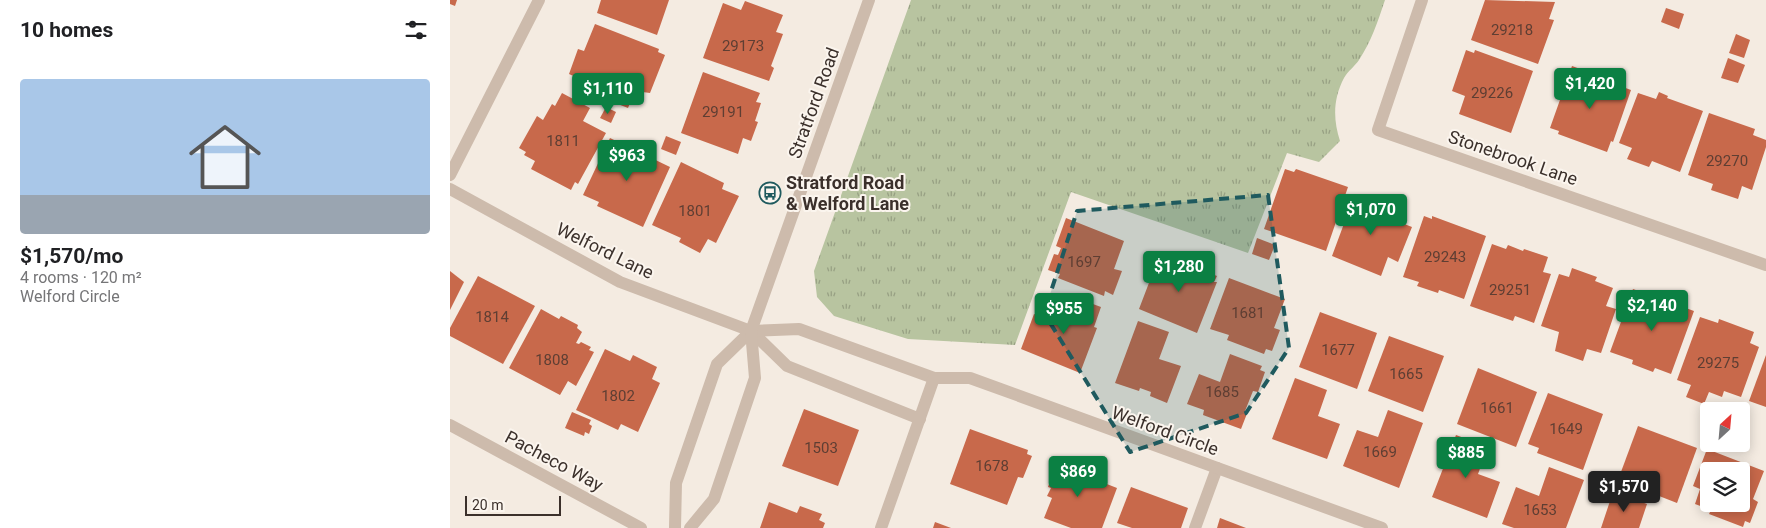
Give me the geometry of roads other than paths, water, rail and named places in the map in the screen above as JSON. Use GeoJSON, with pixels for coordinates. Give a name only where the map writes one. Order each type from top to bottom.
{"type":"FeatureCollection","features":[{"type":"Feature","properties":{"kind":"street"},"geometry":{"type":"LineString","coordinates":[[450,175],[539,0]]}},
{"type":"Feature","properties":{"kind":"street","name":"Stratford Road"},"geometry":{"type":"LineString","coordinates":[[690,528],[714,499],[755,378],[751,331],[869,0]]}},
{"type":"Feature","properties":{"kind":"street","name":"Stonebrook Lane"},"geometry":{"type":"LineString","coordinates":[[1422,0],[1378,130],[1766,265]]}},
{"type":"Feature","properties":{"kind":"street","name":"Welford Lane"},"geometry":{"type":"LineString","coordinates":[[450,188],[620,282],[751,331]]}},
{"type":"Feature","properties":{"kind":"street","name":"Welford Circle"},"geometry":{"type":"LineString","coordinates":[[751,331],[799,329],[934,378],[970,378],[1382,528]]}},
{"type":"Feature","properties":{"kind":"street"},"geometry":{"type":"LineString","coordinates":[[751,331],[787,366],[920,419]]}},
{"type":"Feature","properties":{"kind":"street","name":"Stratford Road"},"geometry":{"type":"LineString","coordinates":[[675,528],[676,483],[717,364],[751,331]]}},
{"type":"Feature","properties":{"kind":"street"},"geometry":{"type":"LineString","coordinates":[[881,528],[934,378]]}},
{"type":"Feature","properties":{"kind":"street","name":"Pacheco Way"},"geometry":{"type":"LineString","coordinates":[[450,425],[641,528]]}},
{"type":"Feature","properties":{"kind":"street"},"geometry":{"type":"LineString","coordinates":[[1195,528],[1217,468]]}},
{"type":"Feature","properties":{"kind":"place","name":"Stratford Road & Welford Lane"},"geometry":{"type":"Point","coordinates":[770,193]}}]}
